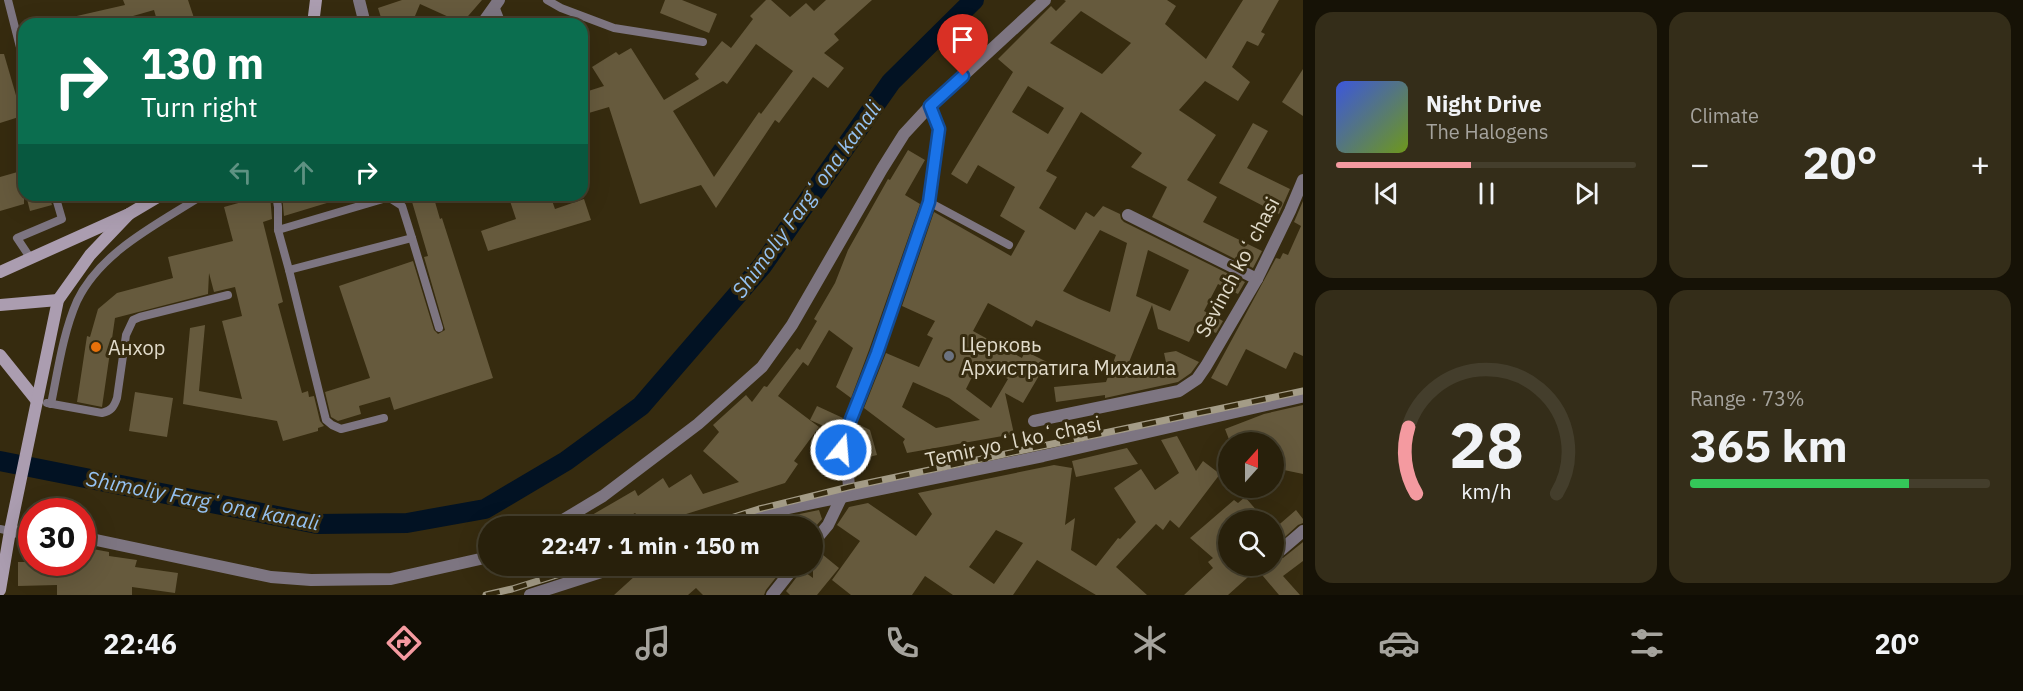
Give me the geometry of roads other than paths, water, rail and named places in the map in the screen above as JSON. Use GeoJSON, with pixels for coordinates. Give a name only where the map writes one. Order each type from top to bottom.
{"type":"FeatureCollection","features":[{"type":"Feature","properties":{"kind":"main road"},"geometry":{"type":"LineString","coordinates":[[314,18],[316,0]]}},
{"type":"Feature","properties":{"kind":"main road"},"geometry":{"type":"LineString","coordinates":[[0,272],[129,214],[151,201]]}},
{"type":"Feature","properties":{"kind":"main road"},"geometry":{"type":"LineString","coordinates":[[0,591],[5,530],[32,423],[58,300],[90,255],[129,214]]}},
{"type":"Feature","properties":{"kind":"main road"},"geometry":{"type":"LineString","coordinates":[[0,305],[58,300]]}},
{"type":"Feature","properties":{"kind":"main road"},"geometry":{"type":"LineString","coordinates":[[0,355],[37,401]]}},
{"type":"Feature","properties":{"kind":"street"},"geometry":{"type":"LineString","coordinates":[[359,0],[364,18]]}},
{"type":"Feature","properties":{"kind":"street"},"geometry":{"type":"LineString","coordinates":[[570,516],[603,496],[689,432],[762,367],[792,325],[904,134],[930,106],[1045,0]]}},
{"type":"Feature","properties":{"kind":"street"},"geometry":{"type":"LineString","coordinates":[[486,18],[497,3]]}},
{"type":"Feature","properties":{"kind":"street"},"geometry":{"type":"LineString","coordinates":[[823,531],[845,491],[848,475],[841,450],[844,437],[877,353],[929,202],[939,129],[930,106]]}},
{"type":"Feature","properties":{"kind":"street","name":"Sevinch koʻchasi"},"geometry":{"type":"LineString","coordinates":[[1034,421],[1179,391],[1197,379],[1257,279],[1303,180]]}},
{"type":"Feature","properties":{"kind":"street"},"geometry":{"type":"LineString","coordinates":[[1128,215],[1257,279]]}},
{"type":"Feature","properties":{"kind":"street","name":"Temir yoʻl koʻchasi"},"geometry":{"type":"LineString","coordinates":[[762,516],[845,491],[1043,456],[1301,397]]}},
{"type":"Feature","properties":{"kind":"street"},"geometry":{"type":"LineString","coordinates":[[1284,547],[1303,531]]}},
{"type":"Feature","properties":{"kind":"street"},"geometry":{"type":"LineString","coordinates":[[96,540],[271,577],[311,580],[391,579],[478,559]]}},
{"type":"Feature","properties":{"kind":"street"},"geometry":{"type":"LineString","coordinates":[[530,595],[589,576]]}},
{"type":"Feature","properties":{"kind":"street"},"geometry":{"type":"LineString","coordinates":[[772,595],[787,576]]}},
{"type":"Feature","properties":{"kind":"lane"},"geometry":{"type":"LineString","coordinates":[[8,0],[18,39]]}},
{"type":"Feature","properties":{"kind":"lane"},"geometry":{"type":"LineString","coordinates":[[547,0],[588,18]]}},
{"type":"Feature","properties":{"kind":"lane"},"geometry":{"type":"LineString","coordinates":[[497,3],[501,18]]}},
{"type":"Feature","properties":{"kind":"lane"},"geometry":{"type":"LineString","coordinates":[[588,18],[614,28],[703,42]]}},
{"type":"Feature","properties":{"kind":"lane"},"geometry":{"type":"LineString","coordinates":[[31,259],[17,238],[62,219],[57,201]]}},
{"type":"Feature","properties":{"kind":"lane"},"geometry":{"type":"LineString","coordinates":[[51,404],[69,324],[78,300],[91,278],[109,258],[193,201]]}},
{"type":"Feature","properties":{"kind":"lane"},"geometry":{"type":"LineString","coordinates":[[277,201],[278,230],[326,420],[341,429],[384,418]]}},
{"type":"Feature","properties":{"kind":"lane"},"geometry":{"type":"LineString","coordinates":[[278,230],[376,201]]}},
{"type":"Feature","properties":{"kind":"lane"},"geometry":{"type":"LineString","coordinates":[[394,201],[402,206],[439,328]]}},
{"type":"Feature","properties":{"kind":"lane"},"geometry":{"type":"LineString","coordinates":[[929,202],[1009,245]]}},
{"type":"Feature","properties":{"kind":"lane"},"geometry":{"type":"LineString","coordinates":[[289,270],[412,238]]}},
{"type":"Feature","properties":{"kind":"lane"},"geometry":{"type":"LineString","coordinates":[[37,401],[102,413],[109,411],[117,398],[126,335],[132,320],[140,316],[228,295]]}},
{"type":"Feature","properties":{"kind":"waterway","name":"Shimoliy Fargʻona kanali"},"geometry":{"type":"LineString","coordinates":[[0,461],[317,524],[407,523],[485,509],[566,461],[641,406],[762,266],[891,82],[974,0]]}},
{"type":"Feature","properties":{"kind":"railway"},"geometry":{"type":"LineString","coordinates":[[737,516],[849,487],[1303,391]]}},
{"type":"Feature","properties":{"kind":"railway"},"geometry":{"type":"LineString","coordinates":[[486,595],[554,576]]}},
{"type":"Feature","properties":{"kind":"place","name":"Анхор"},"geometry":{"type":"Point","coordinates":[96,347]}},
{"type":"Feature","properties":{"kind":"place","name":"Церковь Архистратига Михаила"},"geometry":{"type":"Point","coordinates":[949,356]}}]}
